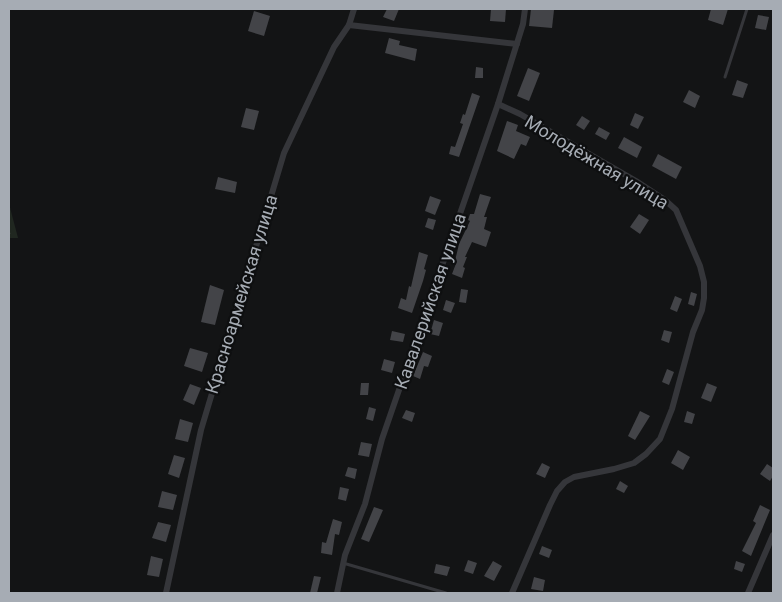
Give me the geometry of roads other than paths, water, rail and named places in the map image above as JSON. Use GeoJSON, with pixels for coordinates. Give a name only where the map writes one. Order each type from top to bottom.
{"type":"FeatureCollection","features":[{"type":"Feature","properties":{"kind":"street","name":"Красноармейская улица"},"geometry":{"type":"LineString","coordinates":[[166,593],[201,430],[284,152],[334,46],[349,25],[354,9]]}},
{"type":"Feature","properties":{"kind":"street","name":"Кавалерийская улица"},"geometry":{"type":"LineString","coordinates":[[338,593],[345,555],[365,504],[382,439],[498,104],[523,24],[525,9]]}},
{"type":"Feature","properties":{"kind":"street"},"geometry":{"type":"LineString","coordinates":[[349,25],[517,44]]}},
{"type":"Feature","properties":{"kind":"street","name":"Молодёжная улица"},"geometry":{"type":"LineString","coordinates":[[498,104],[520,114],[636,181],[665,200],[676,210],[700,266],[704,298],[672,409],[660,439],[646,454],[634,463],[574,477],[565,482],[557,491],[550,505],[512,593]]}},
{"type":"Feature","properties":{"kind":"street"},"geometry":{"type":"LineString","coordinates":[[748,593],[773,535]]}},
{"type":"Feature","properties":{"kind":"lane"},"geometry":{"type":"LineString","coordinates":[[725,77],[747,9]]}},
{"type":"Feature","properties":{"kind":"lane"},"geometry":{"type":"LineString","coordinates":[[343,564],[446,593]]}}]}
